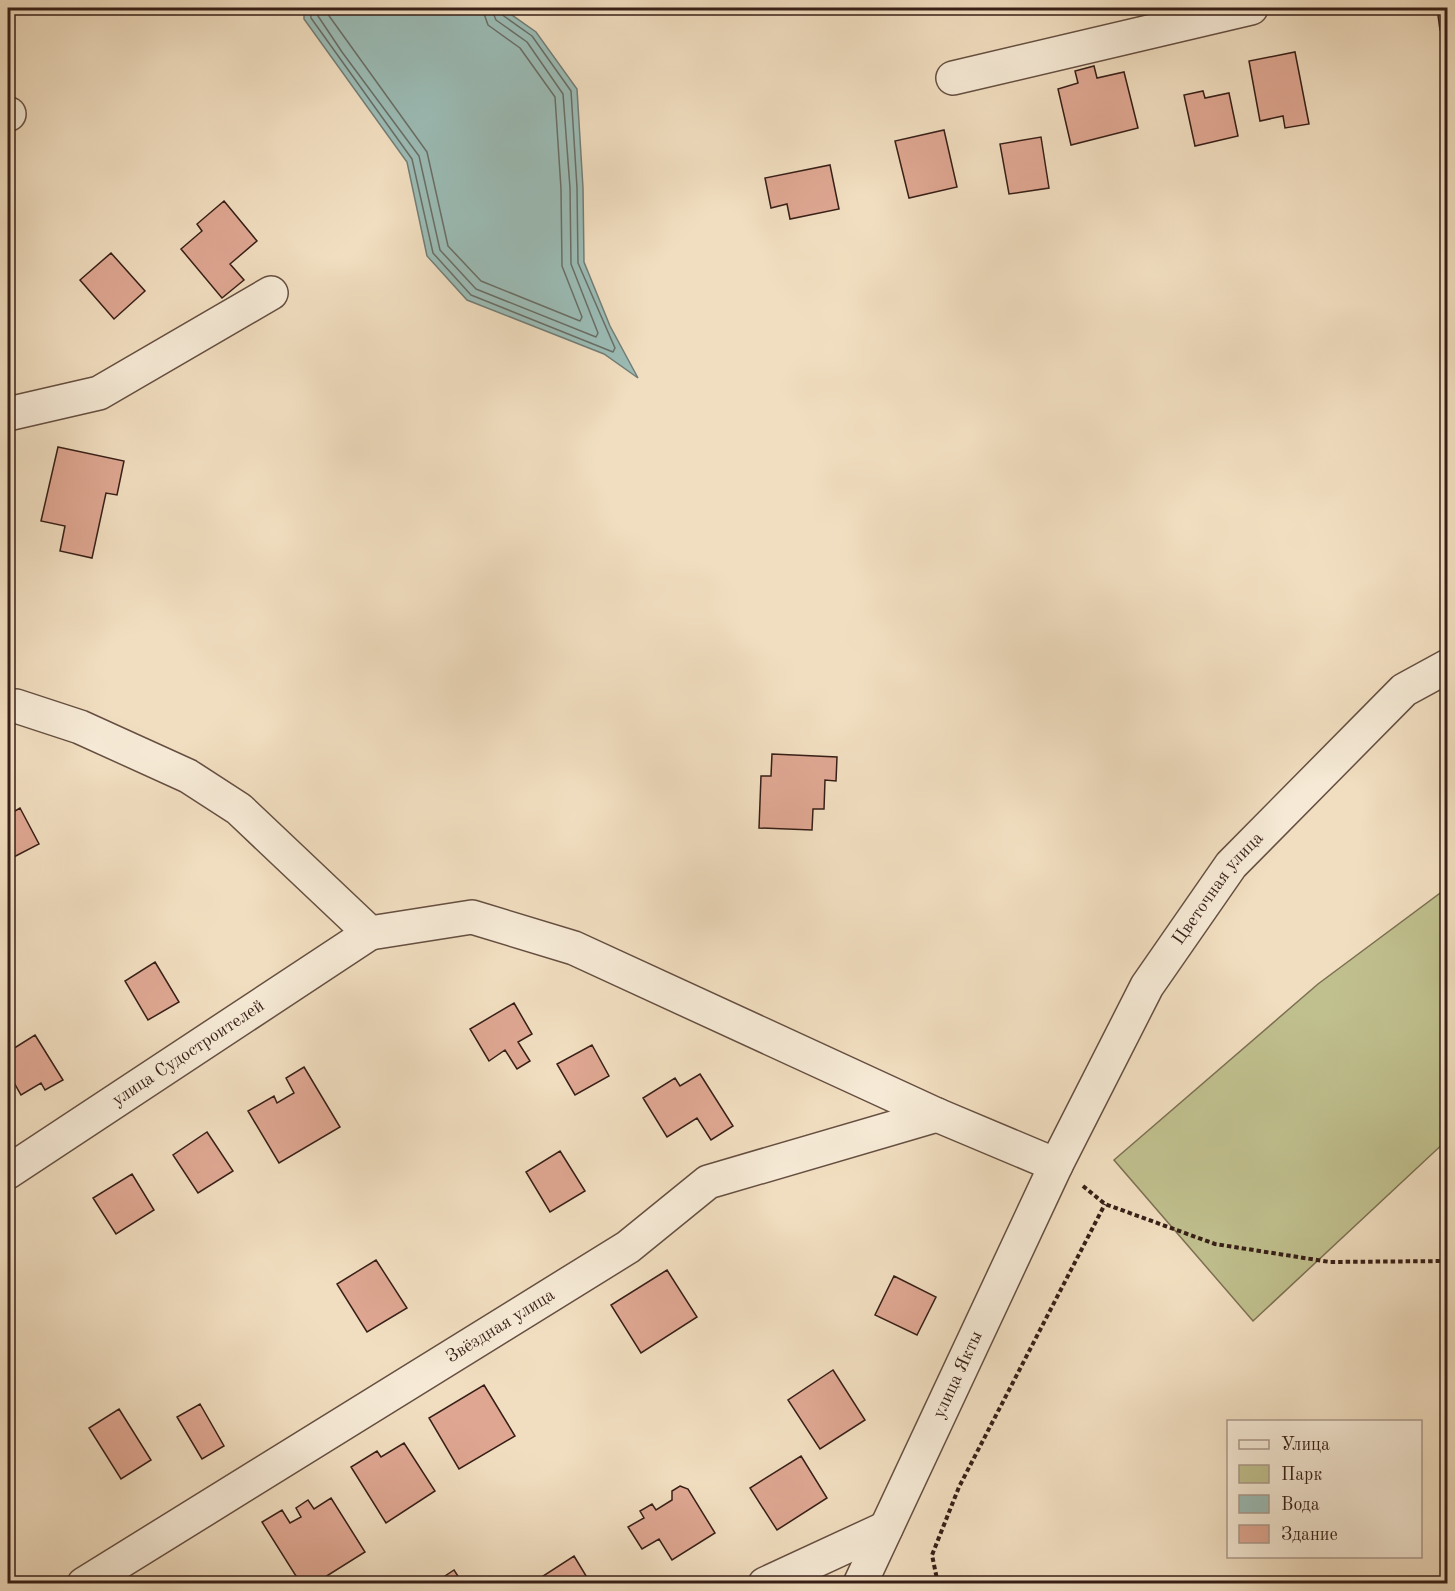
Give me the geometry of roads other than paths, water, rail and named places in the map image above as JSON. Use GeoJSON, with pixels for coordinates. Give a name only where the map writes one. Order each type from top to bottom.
{"type":"FeatureCollection","features":[{"type":"Feature","properties":{"kind":"street"},"geometry":{"type":"LineString","coordinates":[[952,78],[1251,8]]}},
{"type":"Feature","properties":{"kind":"street"},"geometry":{"type":"LineString","coordinates":[[8,414],[99,393],[271,294]]}},
{"type":"Feature","properties":{"kind":"street","name":"Цветочная улица"},"geometry":{"type":"LineString","coordinates":[[1056,1165],[1147,986],[1232,865],[1404,690],[1448,666]]}},
{"type":"Feature","properties":{"kind":"street"},"geometry":{"type":"LineString","coordinates":[[8,708],[16,706],[80,728],[188,776],[239,809],[370,933],[472,917],[574,948],[937,1115],[1056,1165]]}},
{"type":"Feature","properties":{"kind":"street","name":"улица Судостроителей"},"geometry":{"type":"LineString","coordinates":[[8,1173],[370,933]]}},
{"type":"Feature","properties":{"kind":"street","name":"Звёздная улица"},"geometry":{"type":"LineString","coordinates":[[84,1584],[628,1247],[708,1182],[937,1115]]}},
{"type":"Feature","properties":{"kind":"street","name":"улица Якты"},"geometry":{"type":"LineString","coordinates":[[860,1584],[1056,1165]]}},
{"type":"Feature","properties":{"kind":"street"},"geometry":{"type":"LineString","coordinates":[[765,1584],[885,1528]]}},
{"type":"Feature","properties":{"kind":"water"},"geometry":{"type":"Polygon","coordinates":[[[304,8],[502,8],[536,32],[577,89],[583,188],[584,262],[610,326],[638,378],[604,354],[467,300],[427,256],[407,162],[304,19],[304,8]]]}}]}
